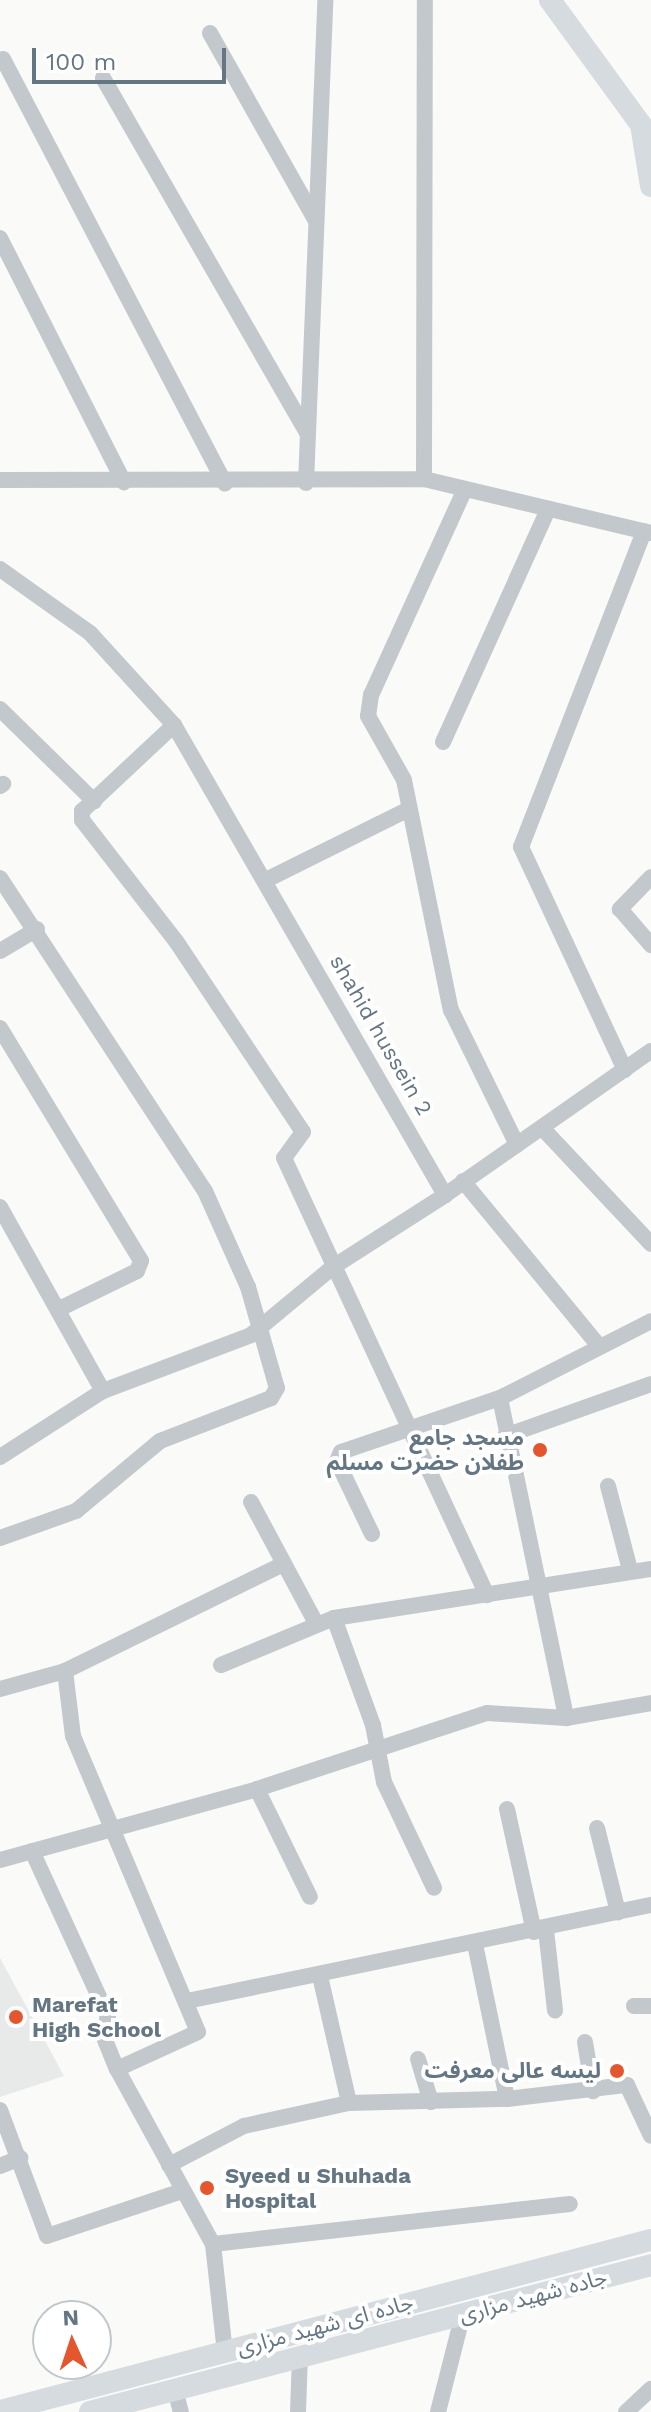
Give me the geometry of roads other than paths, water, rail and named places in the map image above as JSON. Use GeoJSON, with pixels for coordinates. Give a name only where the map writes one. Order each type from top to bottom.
{"type":"FeatureCollection","features":[{"type":"Feature","properties":{"kind":"main road"},"geometry":{"type":"LineString","coordinates":[[550,0],[641,125],[651,186]]}},
{"type":"Feature","properties":{"kind":"main road","name":"جاده ای شهید مزاری"},"geometry":{"type":"LineString","coordinates":[[0,2411],[651,2240]]}},
{"type":"Feature","properties":{"kind":"main road","name":"جاده شهید مزاری"},"geometry":{"type":"LineString","coordinates":[[90,2412],[651,2265]]}},
{"type":"Feature","properties":{"kind":"street"},"geometry":{"type":"LineString","coordinates":[[306,483],[325,0]]}},
{"type":"Feature","properties":{"kind":"street"},"geometry":{"type":"LineString","coordinates":[[424,479],[425,0]]}},
{"type":"Feature","properties":{"kind":"street"},"geometry":{"type":"LineString","coordinates":[[210,33],[316,222]]}},
{"type":"Feature","properties":{"kind":"street"},"geometry":{"type":"LineString","coordinates":[[3,59],[225,483]]}},
{"type":"Feature","properties":{"kind":"street"},"geometry":{"type":"LineString","coordinates":[[103,78],[308,435]]}},
{"type":"Feature","properties":{"kind":"street"},"geometry":{"type":"LineString","coordinates":[[0,238],[124,482]]}},
{"type":"Feature","properties":{"kind":"street"},"geometry":{"type":"LineString","coordinates":[[0,480],[306,483],[424,479],[647,532],[521,847],[625,1070]]}},
{"type":"Feature","properties":{"kind":"street"},"geometry":{"type":"LineString","coordinates":[[465,489],[368,709],[404,780],[431,934],[451,1010],[517,1145]]}},
{"type":"Feature","properties":{"kind":"street"},"geometry":{"type":"LineString","coordinates":[[443,742],[548,509]]}},
{"type":"Feature","properties":{"kind":"street","name":"shahid hussein 2"},"geometry":{"type":"LineString","coordinates":[[0,569],[90,633],[174,725],[228,824],[266,880],[445,1195]]}},
{"type":"Feature","properties":{"kind":"street"},"geometry":{"type":"LineString","coordinates":[[0,709],[94,801]]}},
{"type":"Feature","properties":{"kind":"street"},"geometry":{"type":"LineString","coordinates":[[174,725],[94,801],[82,820],[176,941],[303,1132],[284,1158],[406,1429],[487,1595]]}},
{"type":"Feature","properties":{"kind":"street"},"geometry":{"type":"LineString","coordinates":[[266,880],[409,809]]}},
{"type":"Feature","properties":{"kind":"street"},"geometry":{"type":"LineString","coordinates":[[651,877],[620,909],[651,945]]}},
{"type":"Feature","properties":{"kind":"street"},"geometry":{"type":"LineString","coordinates":[[0,878],[37,929],[205,1191],[277,1388],[271,1398],[160,1441],[76,1511],[0,1538]]}},
{"type":"Feature","properties":{"kind":"street"},"geometry":{"type":"LineString","coordinates":[[0,951],[37,929]]}},
{"type":"Feature","properties":{"kind":"street"},"geometry":{"type":"LineString","coordinates":[[0,1028],[141,1261],[137,1271],[59,1309]]}},
{"type":"Feature","properties":{"kind":"street"},"geometry":{"type":"LineString","coordinates":[[2,1452],[103,1391],[241,1340],[256,1325],[333,1267],[517,1145],[545,1131],[651,1051]]}},
{"type":"Feature","properties":{"kind":"street"},"geometry":{"type":"LineString","coordinates":[[545,1131],[651,1244]]}},
{"type":"Feature","properties":{"kind":"street"},"geometry":{"type":"LineString","coordinates":[[463,1181],[598,1345]]}},
{"type":"Feature","properties":{"kind":"street"},"geometry":{"type":"LineString","coordinates":[[0,1207],[103,1391]]}},
{"type":"Feature","properties":{"kind":"street"},"geometry":{"type":"LineString","coordinates":[[372,1534],[337,1456],[500,1398],[598,1345],[651,1321]]}},
{"type":"Feature","properties":{"kind":"street"},"geometry":{"type":"LineString","coordinates":[[505,1436],[651,1384]]}},
{"type":"Feature","properties":{"kind":"street"},"geometry":{"type":"LineString","coordinates":[[500,1398],[505,1436],[566,1718]]}},
{"type":"Feature","properties":{"kind":"street"},"geometry":{"type":"LineString","coordinates":[[608,1486],[630,1570]]}},
{"type":"Feature","properties":{"kind":"street"},"geometry":{"type":"LineString","coordinates":[[251,1502],[316,1623]]}},
{"type":"Feature","properties":{"kind":"street"},"geometry":{"type":"LineString","coordinates":[[0,1689],[65,1671],[283,1564]]}},
{"type":"Feature","properties":{"kind":"street"},"geometry":{"type":"LineString","coordinates":[[221,1665],[334,1618],[651,1569]]}},
{"type":"Feature","properties":{"kind":"street"},"geometry":{"type":"LineString","coordinates":[[334,1618],[373,1725],[374,1752],[434,1888]]}},
{"type":"Feature","properties":{"kind":"street"},"geometry":{"type":"LineString","coordinates":[[65,1671],[73,1736],[198,2032],[117,2069]]}},
{"type":"Feature","properties":{"kind":"street"},"geometry":{"type":"LineString","coordinates":[[0,1860],[114,1831],[257,1789],[487,1713],[566,1718],[651,1703]]}},
{"type":"Feature","properties":{"kind":"street"},"geometry":{"type":"LineString","coordinates":[[257,1789],[310,1897]]}},
{"type":"Feature","properties":{"kind":"street"},"geometry":{"type":"LineString","coordinates":[[507,1809],[540,1931],[555,2010]]}},
{"type":"Feature","properties":{"kind":"street"},"geometry":{"type":"LineString","coordinates":[[597,1828],[618,1912]]}},
{"type":"Feature","properties":{"kind":"street"},"geometry":{"type":"LineString","coordinates":[[32,1851],[108,2016],[103,2035],[117,2069],[213,2244],[225,2352]]}},
{"type":"Feature","properties":{"kind":"street"},"geometry":{"type":"LineString","coordinates":[[187,2001],[540,1931],[651,1905]]}},
{"type":"Feature","properties":{"kind":"street"},"geometry":{"type":"LineString","coordinates":[[475,1944],[507,2099]]}},
{"type":"Feature","properties":{"kind":"street"},"geometry":{"type":"LineString","coordinates":[[320,1976],[349,2103]]}},
{"type":"Feature","properties":{"kind":"street"},"geometry":{"type":"LineString","coordinates":[[634,2006],[651,2006]]}},
{"type":"Feature","properties":{"kind":"street"},"geometry":{"type":"LineString","coordinates":[[585,2042],[593,2091]]}},
{"type":"Feature","properties":{"kind":"street"},"geometry":{"type":"LineString","coordinates":[[418,2059],[431,2102]]}},
{"type":"Feature","properties":{"kind":"street"},"geometry":{"type":"LineString","coordinates":[[169,2165],[244,2126],[349,2103],[507,2099],[631,2085],[651,2136]]}},
{"type":"Feature","properties":{"kind":"street"},"geometry":{"type":"LineString","coordinates":[[0,2110],[51,2237],[182,2191]]}},
{"type":"Feature","properties":{"kind":"street"},"geometry":{"type":"LineString","coordinates":[[0,2166],[20,2158]]}},
{"type":"Feature","properties":{"kind":"street"},"geometry":{"type":"LineString","coordinates":[[213,2244],[570,2204]]}},
{"type":"Feature","properties":{"kind":"street"},"geometry":{"type":"LineString","coordinates":[[438,2412],[463,2314]]}},
{"type":"Feature","properties":{"kind":"street"},"geometry":{"type":"LineString","coordinates":[[298,2412],[300,2356]]}},
{"type":"Feature","properties":{"kind":"street"},"geometry":{"type":"LineString","coordinates":[[626,2412],[651,2389]]}},
{"type":"Feature","properties":{"kind":"street"},"geometry":{"type":"LineString","coordinates":[[175,2390],[181,2412]]}},
{"type":"Feature","properties":{"kind":"place","name":"مسجد جامع طفلان حضرت مسلم"},"geometry":{"type":"Point","coordinates":[540,1450]}},
{"type":"Feature","properties":{"kind":"place","name":"Marefat High School"},"geometry":{"type":"Point","coordinates":[16,2017]}},
{"type":"Feature","properties":{"kind":"place","name":"لیسه عالی معرفت"},"geometry":{"type":"Point","coordinates":[617,2071]}},
{"type":"Feature","properties":{"kind":"place","name":"Syeed u Shuhada Hospital"},"geometry":{"type":"Point","coordinates":[207,2188]}}]}
